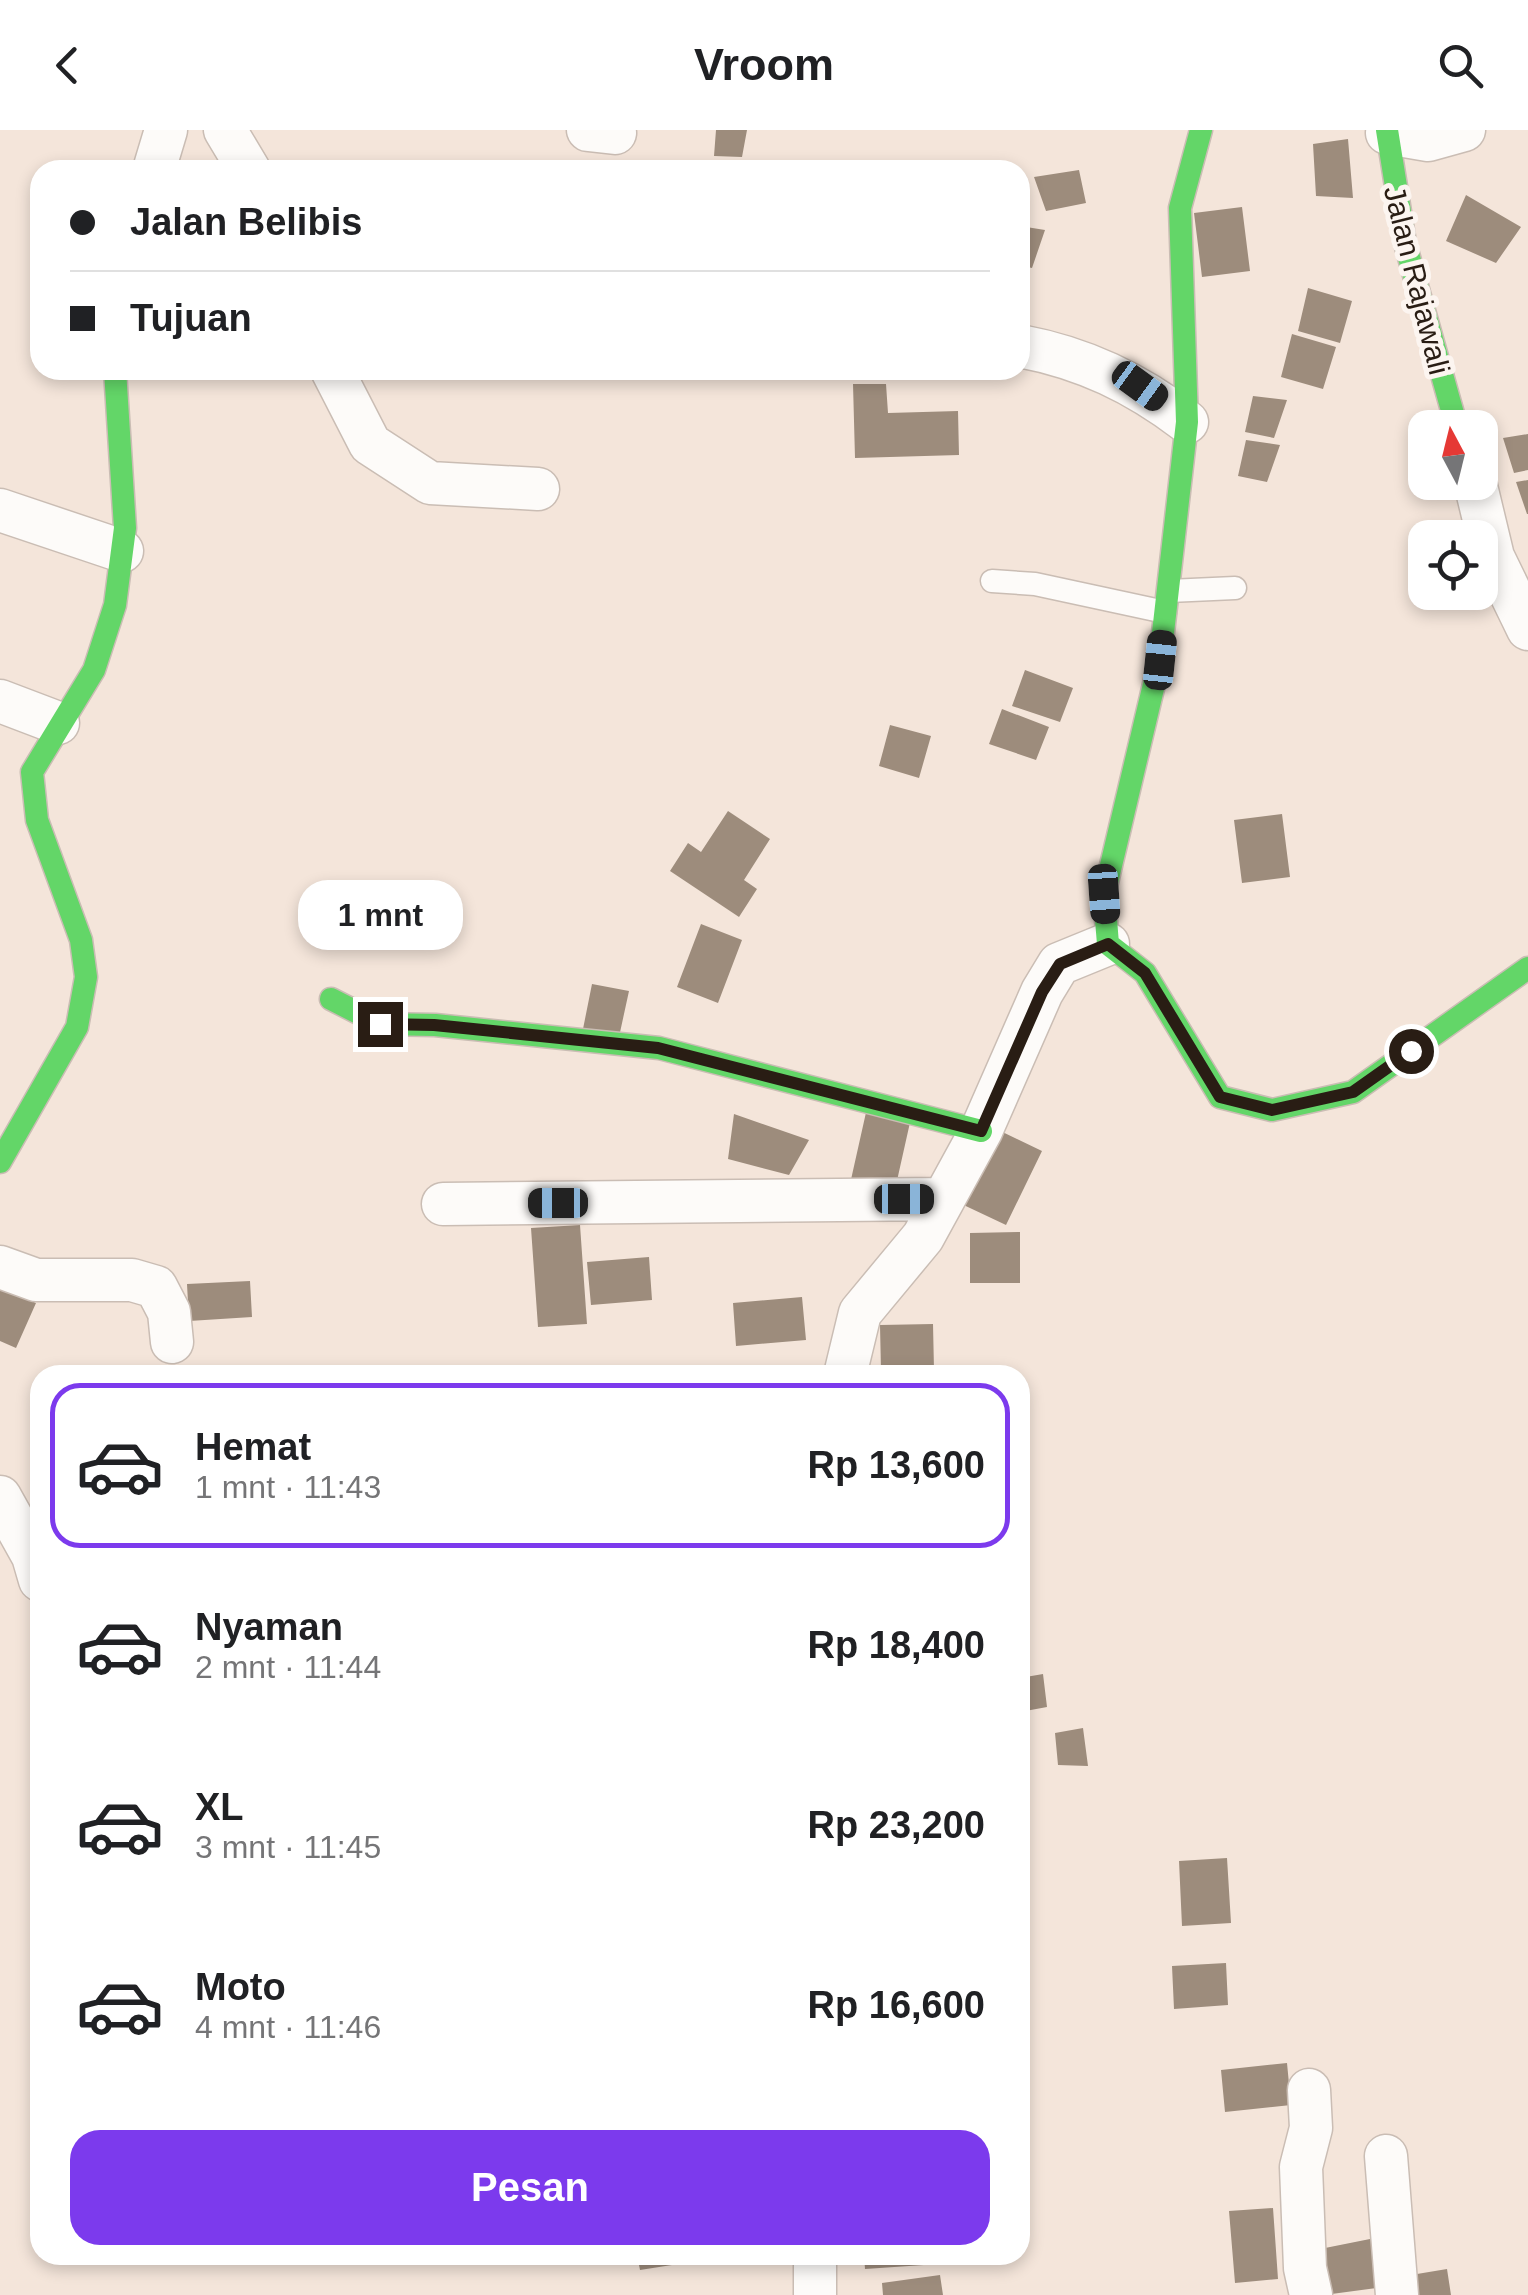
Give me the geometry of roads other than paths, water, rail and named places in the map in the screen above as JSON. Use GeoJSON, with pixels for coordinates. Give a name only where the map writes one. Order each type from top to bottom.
{"type":"FeatureCollection","features":[{"type":"Feature","properties":{"kind":"street"},"geometry":{"type":"LineString","coordinates":[[157,160],[166,130]]}},
{"type":"Feature","properties":{"kind":"street"},"geometry":{"type":"LineString","coordinates":[[226,130],[243,160]]}},
{"type":"Feature","properties":{"kind":"street"},"geometry":{"type":"LineString","coordinates":[[1201,130],[1180,208],[1187,422],[1160,660],[1104,894],[1108,944],[1145,973],[1220,1097],[1272,1110],[1353,1092],[1528,968]]}},
{"type":"Feature","properties":{"kind":"street"},"geometry":{"type":"LineString","coordinates":[[1387,132],[1428,140],[1464,130]]}},
{"type":"Feature","properties":{"kind":"street","name":"Jalan Rajawali"},"geometry":{"type":"LineString","coordinates":[[1387,132],[1392,192],[1406,258],[1452,410]]}},
{"type":"Feature","properties":{"kind":"street"},"geometry":{"type":"LineString","coordinates":[[1030,348],[1062,354],[1140,386],[1187,422]]}},
{"type":"Feature","properties":{"kind":"street"},"geometry":{"type":"LineString","coordinates":[[0,1162],[77,1027],[86,977],[81,940],[38,820],[32,772],[58,723],[94,670],[115,605],[122,551],[124,466],[117,380]]}},
{"type":"Feature","properties":{"kind":"street"},"geometry":{"type":"LineString","coordinates":[[337,380],[370,444],[430,483],[538,489]]}},
{"type":"Feature","properties":{"kind":"street"},"geometry":{"type":"LineString","coordinates":[[0,510],[122,551]]}},
{"type":"Feature","properties":{"kind":"street"},"geometry":{"type":"LineString","coordinates":[[1498,581],[1528,630]]}},
{"type":"Feature","properties":{"kind":"street"},"geometry":{"type":"LineString","coordinates":[[0,702],[58,723]]}},
{"type":"Feature","properties":{"kind":"street"},"geometry":{"type":"LineString","coordinates":[[848,1365],[860,1312],[923,1237],[981,1131],[1042,992],[1060,964],[1108,944]]}},
{"type":"Feature","properties":{"kind":"street"},"geometry":{"type":"LineString","coordinates":[[332,999],[380,1024],[434,1025],[658,1048],[981,1131]]}},
{"type":"Feature","properties":{"kind":"street"},"geometry":{"type":"LineString","coordinates":[[443,1204],[942,1199]]}},
{"type":"Feature","properties":{"kind":"street"},"geometry":{"type":"LineString","coordinates":[[0,1267],[36,1280],[132,1280],[156,1287],[170,1312],[172,1342]]}},
{"type":"Feature","properties":{"kind":"street"},"geometry":{"type":"LineString","coordinates":[[0,1497],[30,1551]]}},
{"type":"Feature","properties":{"kind":"street"},"geometry":{"type":"LineString","coordinates":[[1308,2090],[1312,2128],[1301,2167],[1305,2268],[1311,2295]]}},
{"type":"Feature","properties":{"kind":"street"},"geometry":{"type":"LineString","coordinates":[[1386,2156],[1397,2295]]}},
{"type":"Feature","properties":{"kind":"street"},"geometry":{"type":"LineString","coordinates":[[815,2265],[815,2295]]}},
{"type":"Feature","properties":{"kind":"lane"},"geometry":{"type":"LineString","coordinates":[[992,581],[1166,601],[1235,588]]}}]}
